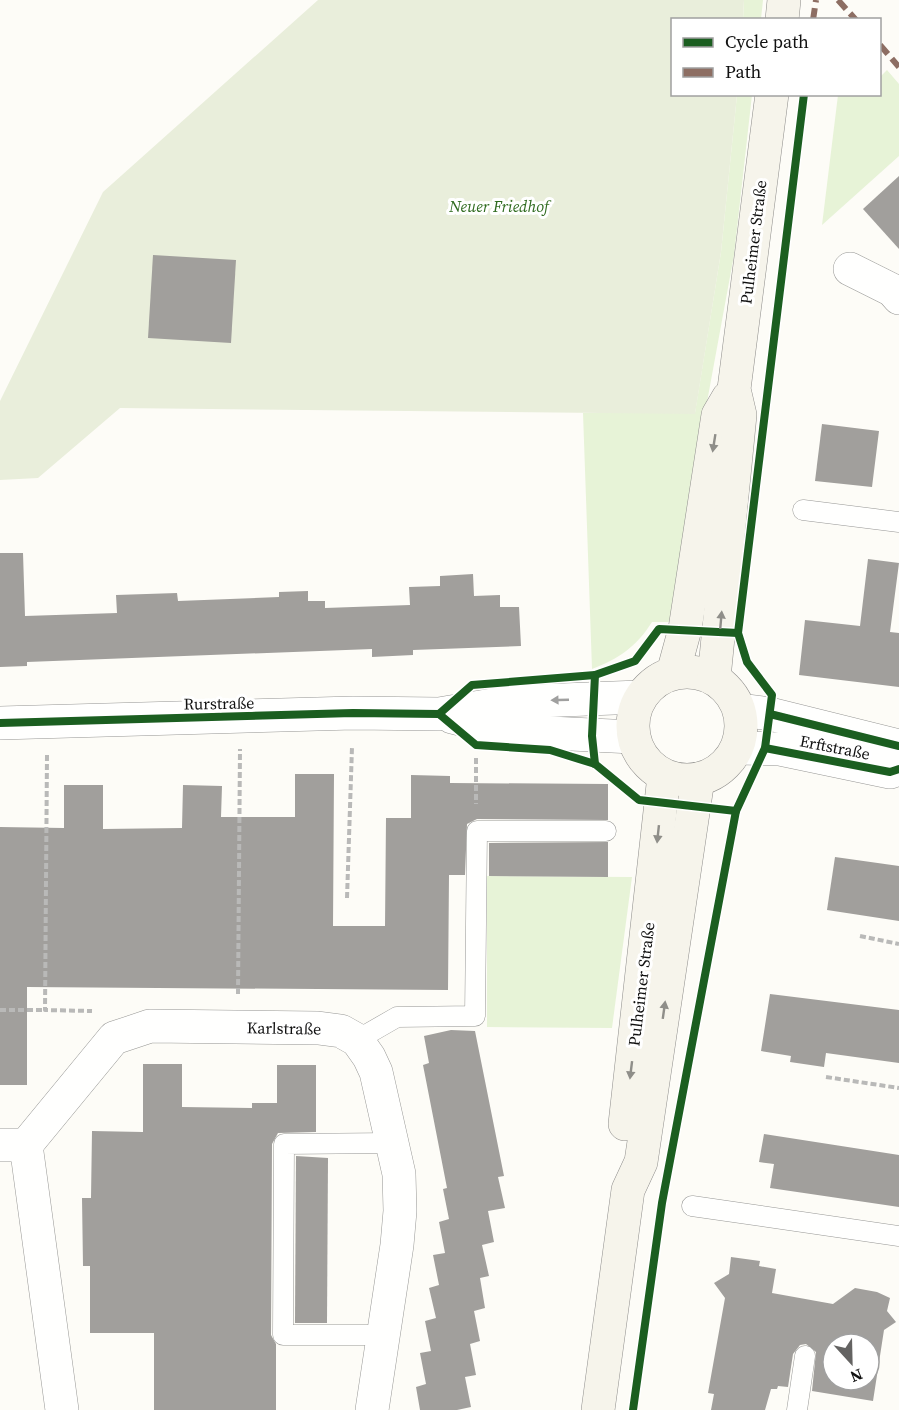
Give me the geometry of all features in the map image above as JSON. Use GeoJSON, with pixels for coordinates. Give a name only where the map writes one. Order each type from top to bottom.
{"type":"FeatureCollection","features":[{"type":"Feature","properties":{"kind":"main road"},"geometry":{"type":"LineString","coordinates":[[782,18],[784,0]]}},
{"type":"Feature","properties":{"kind":"main road","name":"Pulheimer Straße"},"geometry":{"type":"LineString","coordinates":[[714,678],[740,415],[734,389],[772,96]]}},
{"type":"Feature","properties":{"kind":"main road","name":"Pulheimer Straße"},"geometry":{"type":"LineString","coordinates":[[673,672],[685,629],[718,415],[734,389]]}},
{"type":"Feature","properties":{"kind":"main road"},"geometry":{"type":"LineString","coordinates":[[694,671],[714,678],[730,692],[740,710],[742,729],[738,748],[728,762],[715,773],[698,779],[681,780],[664,776],[650,767],[639,753],[633,737],[632,717],[640,697],[654,681],[673,672],[694,671]]}},
{"type":"Feature","properties":{"kind":"main road","name":"Pulheimer Straße"},"geometry":{"type":"LineString","coordinates":[[628,1190],[620,1165],[664,776]]}},
{"type":"Feature","properties":{"kind":"main road","name":"Pulheimer Straße"},"geometry":{"type":"LineString","coordinates":[[598,1410],[628,1190],[641,1162],[698,779]]}},
{"type":"Feature","properties":{"kind":"street"},"geometry":{"type":"LineString","coordinates":[[850,269],[892,290],[899,298]]}},
{"type":"Feature","properties":{"kind":"street","name":"Rurstraße"},"geometry":{"type":"LineString","coordinates":[[0,723],[352,713],[439,714],[510,702],[640,697]]}},
{"type":"Feature","properties":{"kind":"street","name":"Erftstraße"},"geometry":{"type":"LineString","coordinates":[[740,710],[770,714],[899,746]]}},
{"type":"Feature","properties":{"kind":"street","name":"Rurstraße"},"geometry":{"type":"LineString","coordinates":[[439,714],[508,731],[633,737]]}},
{"type":"Feature","properties":{"kind":"street","name":"Erftstraße"},"geometry":{"type":"LineString","coordinates":[[738,748],[780,750],[890,772],[899,769]]}},
{"type":"Feature","properties":{"kind":"street","name":"Karlstraße"},"geometry":{"type":"LineString","coordinates":[[114,1038],[150,1026],[318,1028],[341,1031],[357,1040]]}},
{"type":"Feature","properties":{"kind":"street"},"geometry":{"type":"LineString","coordinates":[[62,1410],[13,1145],[114,1038]]}},
{"type":"Feature","properties":{"kind":"street"},"geometry":{"type":"LineString","coordinates":[[357,1040],[375,1072],[399,1174],[400,1211],[372,1410]]}},
{"type":"Feature","properties":{"kind":"lane"},"geometry":{"type":"LineString","coordinates":[[803,510],[899,522]]}},
{"type":"Feature","properties":{"kind":"lane"},"geometry":{"type":"LineString","coordinates":[[357,1040],[397,1017],[475,1016],[477,831],[606,831]]}},
{"type":"Feature","properties":{"kind":"lane"},"geometry":{"type":"LineString","coordinates":[[383,1335],[283,1335],[284,1144],[392,1143]]}},
{"type":"Feature","properties":{"kind":"lane"},"geometry":{"type":"LineString","coordinates":[[692,1206],[899,1236]]}},
{"type":"Feature","properties":{"kind":"lane"},"geometry":{"type":"LineString","coordinates":[[797,1410],[806,1356]]}},
{"type":"Feature","properties":{"kind":"path"},"geometry":{"type":"LineString","coordinates":[[347,898],[352,713]]}},
{"type":"Feature","properties":{"kind":"path"},"geometry":{"type":"LineString","coordinates":[[238,1027],[240,716]]}},
{"type":"Feature","properties":{"kind":"path"},"geometry":{"type":"LineString","coordinates":[[45,1010],[47,721]]}},
{"type":"Feature","properties":{"kind":"path"},"geometry":{"type":"LineString","coordinates":[[476,756],[477,831]]}},
{"type":"Feature","properties":{"kind":"path"},"geometry":{"type":"LineString","coordinates":[[860,936],[899,944]]}},
{"type":"Feature","properties":{"kind":"path"},"geometry":{"type":"LineString","coordinates":[[0,1010],[97,1011],[114,1038]]}},
{"type":"Feature","properties":{"kind":"path"},"geometry":{"type":"LineString","coordinates":[[826,1077],[899,1088]]}},
{"type":"Feature","properties":{"kind":"green space","name":"Neuer Friedhof"},"geometry":{"type":"Polygon","coordinates":[[[318,0],[744,0],[743,18],[671,18],[671,96],[737,96],[721,252],[695,414],[120,408],[38,478],[0,480],[0,401],[103,192],[318,0]]]}},
{"type":"Feature","properties":{"kind":"green space"},"geometry":{"type":"Polygon","coordinates":[[[744,0],[763,0],[761,18],[743,18],[744,0]]]}},
{"type":"Feature","properties":{"kind":"green space"},"geometry":{"type":"Polygon","coordinates":[[[887,70],[899,84],[899,156],[822,225],[838,96],[881,96],[881,76],[887,70]]]}},
{"type":"Feature","properties":{"kind":"green space"},"geometry":{"type":"Polygon","coordinates":[[[737,96],[752,96],[734,255],[705,413],[676,622],[652,622],[626,651],[611,661],[592,669],[583,413],[695,413],[721,252],[737,96]]]}},
{"type":"Feature","properties":{"kind":"green space"},"geometry":{"type":"Polygon","coordinates":[[[487,876],[632,877],[612,1028],[487,1027],[487,876]]]}},
{"type":"Feature","properties":{"kind":"building"},"geometry":{"type":"Polygon","coordinates":[[[899,176],[899,249],[863,209],[899,176]]]}},
{"type":"Feature","properties":{"kind":"building"},"geometry":{"type":"Polygon","coordinates":[[[153,255],[236,260],[231,343],[148,338],[153,255]]]}},
{"type":"Feature","properties":{"kind":"building"},"geometry":{"type":"Polygon","coordinates":[[[822,424],[879,431],[872,487],[815,481],[822,424]]]}},
{"type":"Feature","properties":{"kind":"building"},"geometry":{"type":"Polygon","coordinates":[[[0,553],[23,553],[25,616],[117,613],[116,595],[177,593],[178,601],[279,597],[279,592],[308,591],[308,601],[325,601],[325,608],[410,605],[409,587],[440,586],[440,576],[473,574],[474,596],[500,595],[500,607],[519,607],[521,646],[413,650],[413,655],[372,657],[372,649],[27,662],[27,666],[0,667],[0,553]]]}},
{"type":"Feature","properties":{"kind":"building"},"geometry":{"type":"Polygon","coordinates":[[[868,559],[899,563],[890,632],[899,633],[899,687],[799,675],[805,620],[860,626],[868,559]]]}},
{"type":"Feature","properties":{"kind":"building"},"geometry":{"type":"Polygon","coordinates":[[[295,774],[334,774],[333,926],[385,926],[386,818],[411,818],[411,775],[450,776],[450,783],[608,784],[608,820],[477,819],[467,824],[465,875],[449,875],[448,990],[27,987],[27,1085],[0,1085],[0,827],[64,828],[64,785],[103,785],[103,829],[182,828],[183,785],[222,786],[221,817],[295,817],[295,774]]]}},
{"type":"Feature","properties":{"kind":"building"},"geometry":{"type":"Polygon","coordinates":[[[608,842],[608,877],[489,876],[489,843],[608,842]]]}},
{"type":"Feature","properties":{"kind":"building"},"geometry":{"type":"Polygon","coordinates":[[[835,857],[899,866],[899,921],[827,910],[835,857]]]}},
{"type":"Feature","properties":{"kind":"building"},"geometry":{"type":"Polygon","coordinates":[[[770,994],[899,1010],[899,1063],[826,1053],[824,1067],[790,1062],[791,1056],[761,1051],[770,994]]]}},
{"type":"Feature","properties":{"kind":"building"},"geometry":{"type":"Polygon","coordinates":[[[451,1030],[475,1031],[504,1176],[498,1177],[505,1208],[488,1211],[494,1242],[482,1245],[489,1276],[480,1278],[485,1308],[474,1311],[480,1341],[470,1344],[476,1375],[465,1377],[471,1407],[457,1410],[420,1410],[416,1387],[426,1384],[420,1353],[431,1351],[425,1321],[436,1318],[429,1288],[439,1285],[433,1255],[445,1253],[439,1222],[449,1219],[443,1189],[447,1188],[423,1065],[429,1063],[424,1036],[451,1030]]]}},
{"type":"Feature","properties":{"kind":"building"},"geometry":{"type":"Polygon","coordinates":[[[143,1064],[182,1064],[182,1107],[252,1108],[252,1103],[277,1103],[277,1065],[316,1065],[316,1132],[278,1133],[272,1144],[271,1335],[276,1344],[276,1410],[154,1410],[154,1333],[90,1333],[90,1266],[83,1266],[82,1198],[91,1198],[92,1131],[143,1132],[143,1064]]]}},
{"type":"Feature","properties":{"kind":"building"},"geometry":{"type":"Polygon","coordinates":[[[764,1134],[899,1155],[899,1207],[770,1188],[774,1164],[759,1162],[764,1134]]]}},
{"type":"Feature","properties":{"kind":"building"},"geometry":{"type":"Polygon","coordinates":[[[296,1156],[328,1158],[327,1323],[295,1323],[296,1156]]]}},
{"type":"Feature","properties":{"kind":"building"},"geometry":{"type":"Polygon","coordinates":[[[731,1257],[760,1261],[759,1266],[776,1269],[772,1293],[833,1304],[855,1288],[877,1292],[890,1298],[887,1311],[896,1322],[884,1330],[881,1349],[881,1332],[821,1332],[821,1392],[874,1392],[873,1401],[812,1391],[816,1352],[806,1344],[800,1345],[793,1354],[788,1387],[778,1386],[777,1389],[771,1389],[765,1410],[711,1410],[714,1394],[708,1393],[725,1298],[714,1283],[729,1274],[731,1257]]]}},
{"type":"Feature","properties":{"kind":"marked path"},"geometry":{"type":"LineString","coordinates":[[813,18],[816,0]]}},
{"type":"Feature","properties":{"kind":"marked path"},"geometry":{"type":"LineString","coordinates":[[838,0],[854,18]]}},
{"type":"Feature","properties":{"kind":"marked path"},"geometry":{"type":"LineString","coordinates":[[881,46],[899,67]]}},
{"type":"Feature","properties":{"kind":"cycle path"},"geometry":{"type":"LineString","coordinates":[[633,1410],[662,1203],[736,811],[765,748],[772,695],[747,662],[738,633],[804,96]]}},
{"type":"Feature","properties":{"kind":"cycle path"},"geometry":{"type":"LineString","coordinates":[[439,714],[472,685],[595,675],[635,661],[659,629],[738,633]]}},
{"type":"Feature","properties":{"kind":"cycle path"},"geometry":{"type":"LineString","coordinates":[[595,675],[592,736],[595,764]]}},
{"type":"Feature","properties":{"kind":"cycle path"},"geometry":{"type":"LineString","coordinates":[[0,723],[353,713],[439,714]]}},
{"type":"Feature","properties":{"kind":"cycle path"},"geometry":{"type":"LineString","coordinates":[[439,714],[476,745],[550,750],[595,764],[639,800],[736,811]]}},
{"type":"Feature","properties":{"kind":"cycle path"},"geometry":{"type":"LineString","coordinates":[[770,714],[899,746]]}},
{"type":"Feature","properties":{"kind":"cycle path"},"geometry":{"type":"LineString","coordinates":[[765,748],[890,772],[899,769]]}}]}
